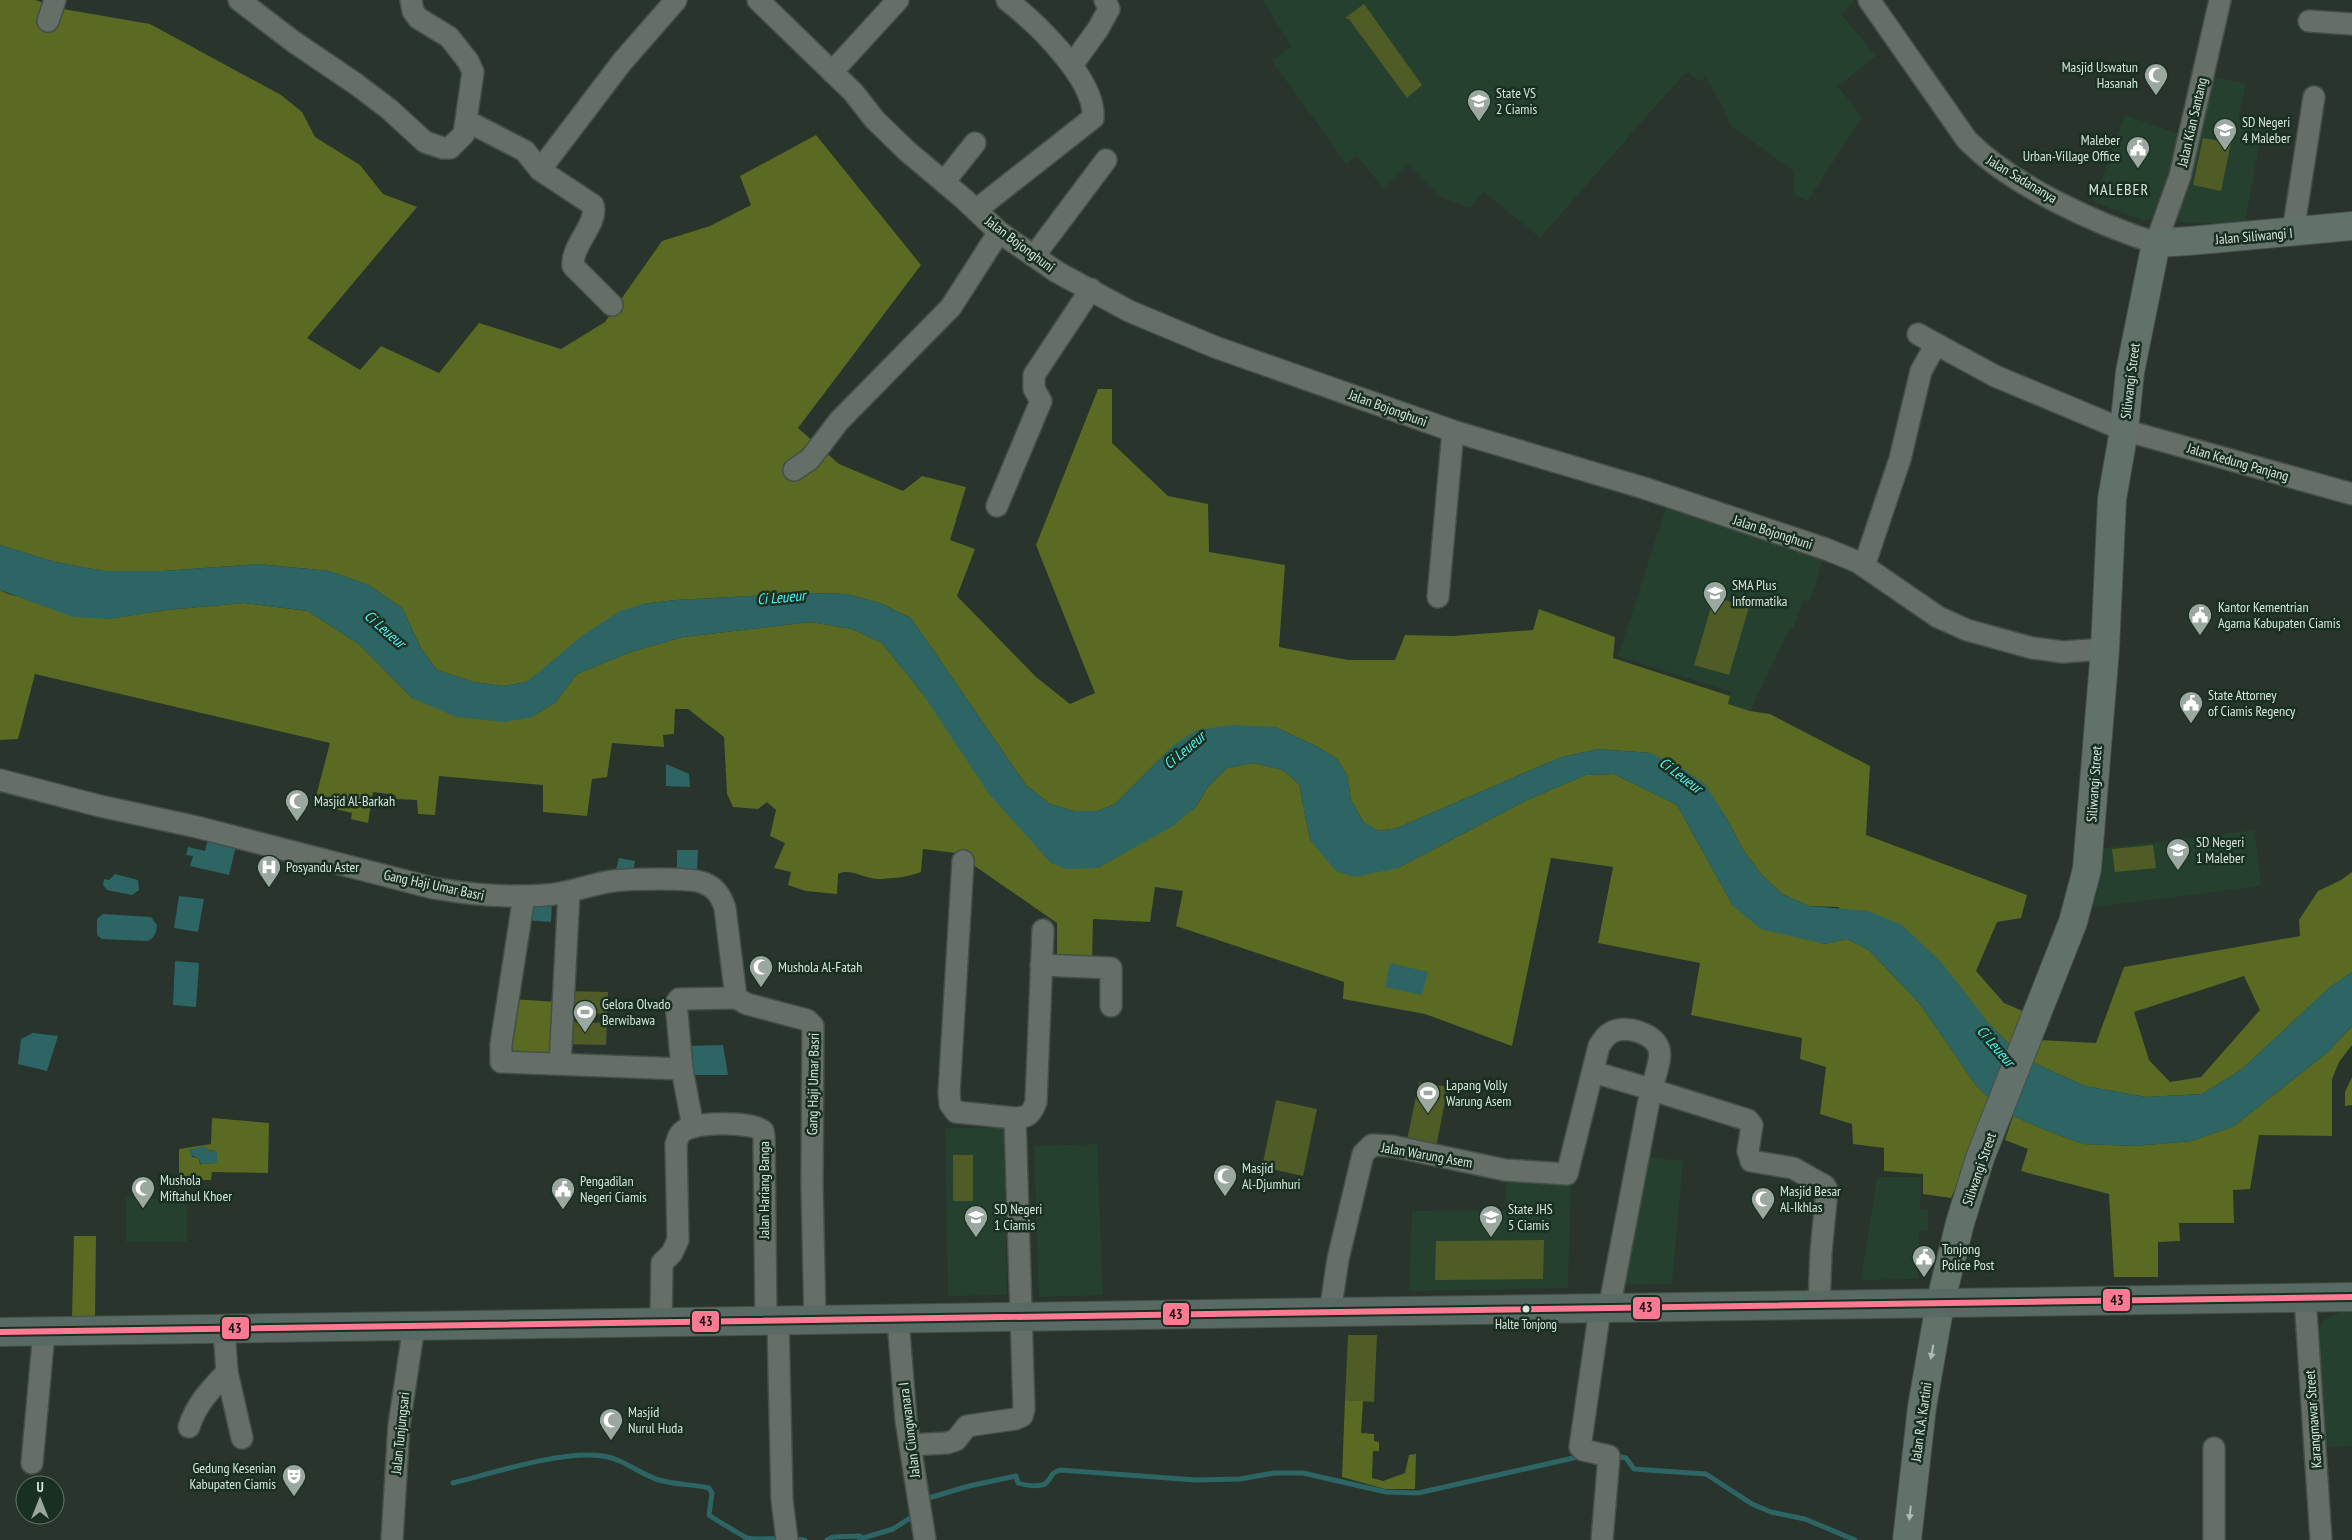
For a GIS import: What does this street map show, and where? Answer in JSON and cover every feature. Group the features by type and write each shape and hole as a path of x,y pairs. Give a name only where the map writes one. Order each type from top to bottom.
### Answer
{"highway":[{"path":"0,1332 2352,1297"}],"main road":[{"name":"Jalan Siliwangi I","path":"2156,243 2352,226"},
{"name":"Siliwangi Street","path":"1940,1304 1960,1223 1980,1158 2073,922 2087,869 2105,649 2112,499 2124,430 2137,328 2156,243"},
{"name":"Jalan R.A. Kartini","path":"1907,1540 1922,1407 1940,1304"}],"street":[{"path":"48,21 55,0"},
{"path":"239,0 294,42 389,109 425,142 443,148 450,148 464,134 473,72 468,61 449,37 418,18 413,11 412,0"},
{"path":"540,170 622,62 676,0"},
{"name":"Jalan Bojonghuni","path":"758,0 853,92 882,126 999,232 1057,272 1129,311 1215,347 1453,431 1644,488 1826,549 1864,566 1938,617 1967,630 2032,648 2063,652 2105,649"},
{"path":"832,72 898,0"},
{"path":"976,210 1093,118 1090,100 1072,65 1041,30 1006,0"},
{"path":"1072,65 1098,29 1109,9 1104,0"},
{"name":"Jalan Sadananya","path":"1869,0 1967,140 1983,156 2016,178 2109,227 2156,243"},
{"name":"Jalan Kian Santang","path":"2156,243 2180,176 2220,0"},
{"path":"2309,21 2352,24"},
{"path":"2292,232 2314,97"},
{"path":"467,120 525,151 540,170 593,205 594,214 574,254 573,266 612,304"},
{"path":"944,182 975,143"},
{"path":"1034,256 1106,160"},
{"path":"794,470 810,459 840,421 951,307 999,232"},
{"path":"997,506 1041,401 1034,388 1034,375 1090,289"},
{"name":"Jalan Kedung Panjang","path":"1918,334 1995,376 2124,430 2352,494"},
{"path":"1864,566 1900,459 1921,371 1936,344"},
{"path":"1438,596 1453,431"},
{"name":"Gang Haji Umar Basri","path":"0,780 433,888 471,895 524,896 569,892 613,881 702,882 713,888 721,896 725,908 736,998 747,1004 807,1020 813,1026 812,1184 815,1321"},
{"path":"963,861 949,1093 950,1104 956,1112 1015,1118 1027,1117 1036,1102 1043,930"},
{"path":"560,1064 569,892"},
{"path":"524,896 501,1044 501,1062 682,1069"},
{"path":"1041,965 1111,968 1111,1006"},
{"path":"661,1323 662,1263 672,1253 678,1240 676,1144 681,1133 693,1127 682,1069 676,1003 679,1000 736,998"},
{"path":"1602,1540 1610,1458 1607,1454 1583,1450 1580,1447 1605,1309 1648,1103 1650,1095 1654,1090 1659,1060 1658,1047 1650,1037 1629,1029 1612,1032 1605,1037 1599,1046 1593,1072 1654,1090 1748,1120 1752,1125 1748,1151 1751,1161 1798,1169 1825,1186 1827,1190 1821,1252 1819,1306"},
{"name":"Jalan Warung Asem","path":"1330,1313 1338,1260 1362,1154 1372,1146 1392,1146 1505,1170 1566,1174 1593,1072"},
{"path":"910,1445 947,1443 956,1440 966,1426 1015,1419 1022,1416 1024,1409 1015,1118"},
{"name":"Jalan Hariang Banga","path":"693,1127 750,1125 763,1131 772,1321"},
{"name":"Karangmawar Street","path":"2306,1298 2321,1540"},
{"name":"Jalan Ciungwanara I","path":"898,1320 906,1420 925,1540"},
{"path":"772,1321 782,1500 786,1518 787,1540"},
{"name":"Jalan Tunjungsari","path":"392,1540 399,1425 414,1326"},
{"path":"224,1329 227,1372 242,1438"},
{"path":"32,1463 44,1332"},
{"path":"189,1427 194,1411 202,1398 227,1372"},
{"path":"2214,1448 2214,1540"}],"shaded area":[{"name":"State VS 2 Ciamis","path":"1262,0 1852,0 1854,2 1841,14 1876,56 1838,86 1862,117 1808,201 1793,194 1794,171 1731,126 1705,77 1699,82 1689,72 1683,75 1540,238 1484,192 1470,208 1440,197 1408,165 1384,189 1357,156 1346,164 1272,61 1291,46"},
{"name":"SD Negeri 4 Maleber","path":"2211,76 2246,84 2238,119 2263,123 2245,224 2181,222 2177,215"},
{"name":"Maleber Urban-Village Office","path":"2125,115 2182,135 2154,217 2149,220 2144,221 2093,202"},
{"name":"SMA Plus Informatika","path":"1667,504 1825,554 1810,601 1804,600 1794,627 1789,631 1750,711 1728,704 1731,692 1618,656"},
{"name":"SD Negeri 1 Maleber","path":"2255,830 2261,886 2088,908 2098,849"},
{"name":"SD Negeri 1 Ciamis","path":"945,1128 1004,1128 1007,1295 948,1296"},
{"path":"1097,1144 1103,1295 1039,1297 1034,1146"},
{"path":"1639,1156 1683,1161 1672,1284 1614,1285"},
{"name":"State JHS 5 Ciamis","path":"1506,1177 1571,1178 1568,1288 1409,1291 1412,1211 1505,1210"},
{"path":"1877,1177 1921,1177 1920,1210 1928,1210 1928,1230 1919,1230 1918,1279 1861,1280"},
{"path":"126,1197 187,1201 187,1242 126,1242"},
{"path":"2341,1312 2352,1312 2352,1446 2323,1447 2318,1331 2323,1321"}],"green space":[{"path":"0,0 35,0 63,9 150,24 281,95 302,112 315,137 360,165 383,194 417,207 307,338 360,370 381,346 439,373 479,323 561,349 605,322 662,241 710,226 751,205 740,176 816,135 921,265 798,428 839,464 903,491 922,476 966,487 950,540 975,549 957,596 1036,677 1070,704 1095,693 1036,545 1098,389 1112,389 1112,443 1168,496 1208,504 1209,552 1285,565 1279,647 1348,660 1395,660 1405,635 1452,636 1533,630 1539,609 1615,637 1613,658 1730,696 1728,704 1750,711 1770,714 1870,766 1866,835 2027,895 2021,918 1997,922 1976,971 2004,1003 2025,1012 2013,1048 1991,1026 1838,907 1809,906 1782,894 1762,875 1743,850 1726,817 1650,753 1598,749 1559,758 1397,828 1379,831 1364,823 1351,800 1347,775 1337,759 1318,747 1275,727 1174,745 1115,804 1098,811 1074,811 1050,804 1026,785 911,618 880,603 846,594 805,593 676,600 643,604 551,663 527,682 503,686 473,682 437,670 421,648 402,608 369,585 329,571 258,564 163,571 104,571 55,562 0,545"},
{"path":"1364,4 1422,85 1407,98 1349,19 1345,18"},
{"path":"2203,138 2231,143 2221,191 2193,185"},
{"path":"0,590 8,594 108,619 166,610 244,603 308,611 360,645 412,698 532,717 556,702 577,674 631,652 683,637 811,622 852,629 882,643 1051,863 1098,868 1196,807 1208,787 1227,768 1253,763 1283,770 1299,784 1310,840 1398,868 1527,800 1586,775 1614,774 1677,805 1733,906 1824,944 1847,939 1869,950 1920,1004 1975,1084 1993,1102 1951,1198 1923,1194 1923,1174 1884,1171 1884,1148 1853,1144 1852,1124 1820,1114 1826,1067 1800,1059 1802,1038 1691,1015 1700,963 1598,943 1613,867 1551,858 1512,1046 1425,1014 1343,999 1344,982 1176,926 1183,891 1155,887 1150,922 1093,919 1092,960 1057,958 1057,923 956,853 923,849 921,872 894,878 877,879 843,872 838,874 837,894 806,891 788,885 791,872 774,868 785,843 770,836 776,810 767,802 758,809 733,807 727,794 724,737 688,709 675,709 674,734 663,735 664,747 612,743 607,777 592,779 587,816 543,812 543,785 439,776 435,815 418,814 417,800 396,799 395,795 373,792 368,823 351,819 352,813 314,804 330,743 35,674 18,739 0,740"},
{"path":"1714,597 1749,607 1729,675 1694,665"},
{"path":"2153,845 2156,868 2115,872 2112,849"},
{"path":"2352,872 2352,972 2329,988 2242,1069 2202,1094 2146,1097 2085,1086 2032,1062 2040,1040 2096,1043 2124,967 2300,936 2299,920 2318,891 2341,880","holes":["2244,976 2260,1010 2201,1077 2170,1082 2149,1060 2134,1012"]},
{"path":"566,991 608,992 607,1014 566,1013"},
{"path":"512,999 558,1002 555,1056 507,1055"},
{"name":"Gelora Olvado Berwibawa","path":"565,1022 607,1023 606,1045 564,1044"},
{"path":"2352,1026 2352,1045 2339,1062 2332,1079 2332,1136 2259,1135 2250,1189 2233,1190 2234,1223 2179,1223 2180,1241 2158,1242 2158,1277 2114,1277 2109,1194 2021,1171 2028,1149 2005,1140 2013,1116 2083,1144 2135,1146 2192,1141 2234,1126 2328,1052"},
{"path":"2352,1077 2352,1105 2345,1106 2345,1092"},
{"name":"Lapang Volly Warung Asem","path":"1419,1082 1448,1087 1436,1147 1407,1140"},
{"path":"1276,1100 1317,1109 1303,1176 1262,1167"},
{"path":"212,1118 269,1123 268,1173 212,1172 211,1180 179,1180 179,1149 211,1144","holes":["189,1150 217,1151 217,1163 200,1164 198,1158 192,1157"]},
{"path":"953,1155 973,1155 973,1201 953,1201"},
{"path":"74,1236 96,1236 95,1318 72,1318"},
{"path":"1544,1240 1543,1279 1435,1280 1436,1241"},
{"path":"1348,1335 1377,1335 1374,1402 1345,1400"},
{"path":"1345,1400 1363,1401 1361,1433 1374,1434 1374,1441 1379,1442 1379,1451 1373,1451 1372,1478 1383,1481 1405,1473 1409,1455 1416,1454 1415,1489 1385,1489 1342,1477"}],"water":[{"name":"Ci Leueur","path":"0,545 55,562 104,571 163,571 258,564 329,571 369,585 402,608 421,648 437,670 473,682 503,686 527,682 583,635 620,611 643,604 676,600 805,593 846,594 880,603 911,618 1026,785 1050,804 1074,811 1098,811 1115,804 1174,745 1197,730 1231,725 1275,727 1318,747 1337,759 1347,775 1351,800 1364,823 1379,831 1397,828 1559,758 1598,749 1650,753 1680,767 1705,784 1726,817 1743,850 1762,875 1782,894 1809,906 1868,911 1902,925 1941,962 1991,1026 2013,1048 2032,1062 2085,1086 2146,1097 2202,1094 2242,1069 2329,988 2352,972 2352,1026 2328,1052 2234,1126 2192,1141 2135,1146 2083,1144 2013,1116 1993,1102 1975,1084 1920,1004 1869,950 1847,939 1825,944 1761,929 1733,906 1677,805 1614,774 1586,775 1527,800 1398,868 1354,877 1336,871 1310,840 1299,784 1283,770 1253,763 1227,768 1208,787 1196,807 1173,826 1098,868 1066,869 1051,863 989,794 923,694 882,643 852,629 811,622 683,637 631,652 577,674 556,702 532,717 505,722 456,717 412,698 360,645 308,611 244,603 166,610 109,619 73,617 0,590"},
{"path":"666,764 689,774 690,787 666,786"},
{"path":"208,839 236,846 229,875 190,866 193,856 186,855 188,847 205,851"},
{"path":"677,850 698,850 697,873 677,872"},
{"path":"619,858 635,861 632,878 614,877"},
{"path":"115,874 138,880 139,890 132,895 107,890 103,885 104,879 109,880"},
{"path":"179,896 204,899 198,932 174,928"},
{"path":"525,899 552,901 551,922 524,920"},
{"path":"103,914 151,917 157,925 156,933 148,941 102,939 97,935 97,919"},
{"path":"175,961 199,963 196,1007 173,1005"},
{"path":"1390,963 1428,972 1422,995 1385,987"},
{"path":"33,1033 58,1036 47,1071 18,1064 21,1039"},
{"path":"723,1045 728,1075 692,1075 686,1046"},
{"path":"204,1146 210,1151 217,1151 217,1163 201,1164 198,1158 190,1155 189,1150"}],"waterway":[{"path":"453,1483 548,1459 586,1455 603,1456 618,1460 659,1480 709,1488 712,1493 709,1515 711,1517 747,1538 783,1539"},
{"path":"1613,1455 1626,1458 1634,1469 1706,1474 1752,1504 1771,1512 1805,1519 1855,1540"},
{"path":"922,1500 969,1486 1016,1476 1018,1483 1036,1486 1043,1485 1053,1474 1060,1470 1196,1480 1240,1479 1274,1473 1303,1473 1386,1492 1418,1493 1582,1456"},
{"path":"827,1540 833,1537 860,1536 860,1539 893,1529 915,1515"},
{"path":"793,1539 805,1540"}],"transit line":[{"name":"43","path":"0,1332 2352,1297"}],"place":[{"name":"Masjid Uswatun Hasanah","path":"2156,96"},
{"name":"State VS 2 Ciamis","path":"1479,122"},
{"name":"SD Negeri 4 Maleber","path":"2225,151"},
{"name":"Maleber Urban-Village Office","path":"2138,169"},
{"name":"SMA Plus Informatika","path":"1715,614"},
{"name":"Kantor Kementrian Agama Kabupaten Ciamis","path":"2200,636"},
{"name":"State Attorney of Ciamis Regency","path":"2191,724"},
{"name":"Masjid Al-Barkah","path":"297,822"},
{"name":"SD Negeri 1 Maleber","path":"2178,871"},
{"name":"Posyandu Aster","path":"269,888"},
{"name":"Mushola Al-Fatah","path":"761,988"},
{"name":"Gelora Olvado Berwibawa","path":"585,1033"},
{"name":"Lapang Volly Warung Asem","path":"1428,1114"},
{"name":"Masjid Al-Djumhuri","path":"1225,1197"},
{"name":"Mushola Miftahul Khoer","path":"143,1209"},
{"name":"Pengadilan Negeri Ciamis","path":"563,1210"},
{"name":"Masjid Besar Al-Ikhlas","path":"1763,1220"},
{"name":"SD Negeri 1 Ciamis","path":"976,1238"},
{"name":"State JHS 5 Ciamis","path":"1491,1238"},
{"name":"Tonjong Police Post","path":"1924,1278"},
{"name":"Halte Tonjong","path":"1526,1309"},
{"name":"Masjid Nurul Huda","path":"611,1441"},
{"name":"Gedung Kesenian Kabupaten Ciamis","path":"294,1497"}],"district":[{"name":"MALEBER","path":"2119,189"}]}
